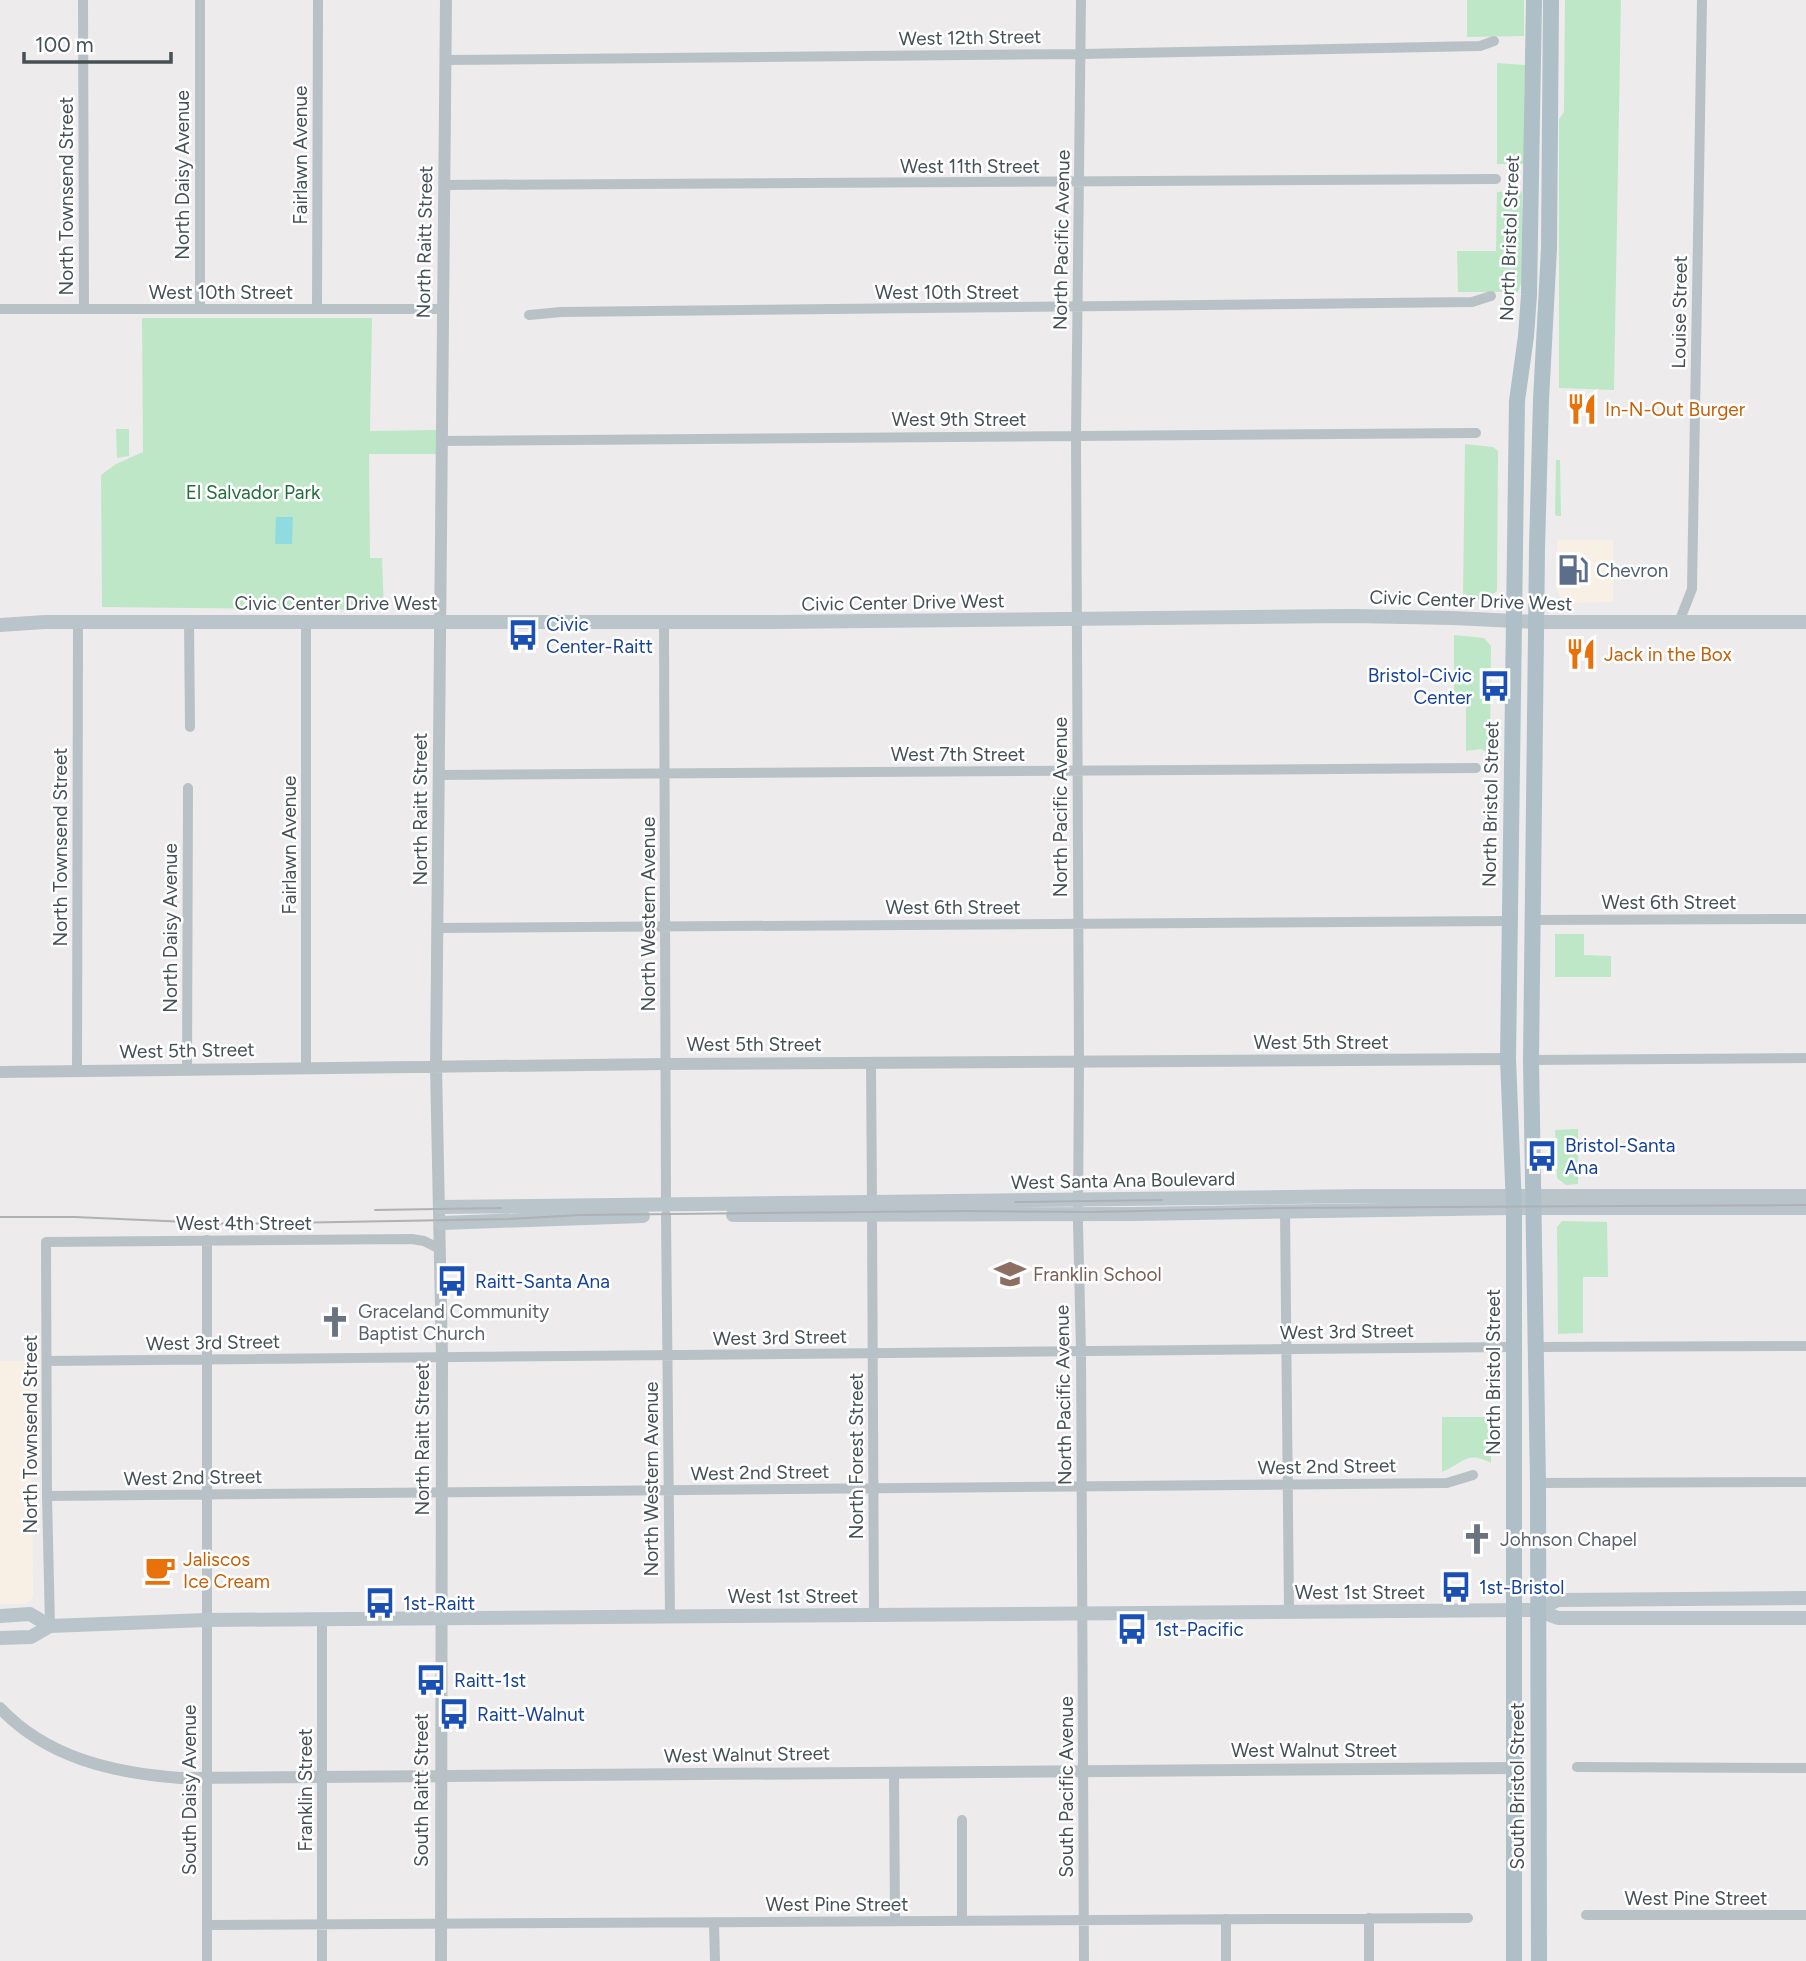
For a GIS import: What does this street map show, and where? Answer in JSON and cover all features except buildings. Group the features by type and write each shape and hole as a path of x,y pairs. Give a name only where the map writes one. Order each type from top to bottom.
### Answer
{"main road":[{"name":"North Bristol Street","path":"1515,1610 1513,1202 1508,1059 1517,401 1529,295 1534,0"},
{"name":"North Bristol Street","path":"1537,1610 1537,1347 1531,1060 1541,400 1549,248 1551,0"},
{"name":"Civic Center Drive West","path":"0,625 78,622 440,623 1416,616 1537,622 1806,622"},
{"name":"West Santa Ana Boulevard","path":"1535,1203 1806,1196"},
{"name":"West Santa Ana Boulevard","path":"1078,1206 1286,1211 1513,1202"},
{"name":"West Santa Ana Boulevard","path":"440,1207 666,1211 1513,1202 1806,1208"},
{"name":"West Santa Ana Boulevard","path":"441,1223 666,1211"},
{"name":"West 1st Street","path":"1537,1610 1558,1600 1806,1598"},
{"name":"West 1st Street","path":"0,1638 31,1637 50,1626 206,1620 1515,1610 1537,1610 1558,1618 1806,1618"},
{"name":"South Bristol Street","path":"1514,1961 1515,1610"},
{"name":"South Bristol Street","path":"1537,1610 1539,1961"},
{"name":"West 1st Street","path":"0,1616 30,1614 50,1626"}],"street":[{"name":"North Townsend Street","path":"83,0 84,309"},
{"name":"North Daisy Avenue","path":"200,0 200,309"},
{"name":"Fairlawn Avenue","path":"317,309 318,0"},
{"name":"North Raitt Street","path":"441,1618 441,1223 436,1068 446,0"},
{"name":"North Pacific Avenue","path":"1081,0 1076,436 1078,1206 1082,1351 1083,1614"},
{"name":"Louise Street","path":"1679,622 1692,589 1702,0"},
{"name":"West 12th Street","path":"445,60 1081,54 1480,46 1494,40"},
{"name":"West 11th Street","path":"444,185 1496,179"},
{"name":"West 10th Street","path":"529,315 561,312 1472,302 1491,296"},
{"name":"West 10th Street","path":"0,309 443,309"},
{"name":"West 9th Street","path":"442,441 1476,433"},
{"name":"North Western Avenue","path":"664,621 670,1617"},
{"name":"North Townsend Street","path":"77,1071 78,622"},
{"path":"188,622 190,727"},
{"name":"Fairlawn Avenue","path":"306,622 306,1068"},
{"name":"West 7th Street","path":"440,775 1476,768"},
{"name":"North Daisy Avenue","path":"187,1069 188,788"},
{"name":"West 6th Street","path":"1533,920 1806,919"},
{"name":"West 6th Street","path":"438,928 1510,921"},
{"path":"1531,1060 1806,1058"},
{"name":"West 5th Street","path":"0,1072 666,1064 1508,1059"},
{"name":"North Forest Street","path":"871,1063 874,1615"},
{"path":"1286,1211 1289,1612"},
{"name":"West 4th Street","path":"46,1242 412,1239 440,1249"},
{"path":"206,1620 207,1240"},
{"name":"North Townsend Street","path":"46,1242 50,1626"},
{"path":"1537,1347 1806,1346"},
{"name":"West 3rd Street","path":"47,1361 1513,1347"},
{"name":"West 2nd Street","path":"47,1496 1447,1483 1473,1475"},
{"path":"1538,1483 1806,1482"},
{"name":"South Pacific Avenue","path":"1083,1614 1084,1961"},
{"name":"South Raitt Street","path":"440,1961 441,1618"},
{"name":"Franklin Street","path":"322,1619 323,1961"},
{"name":"South Daisy Avenue","path":"206,1620 207,1961"},
{"name":"West Walnut Street","path":"0,1708 41,1741 87,1762 111,1770 143,1775 207,1778 1513,1768"},
{"path":"1577,1767 1806,1768"},
{"path":"894,1772 895,1921"},
{"path":"962,1820 962,1921"},
{"name":"West Pine Street","path":"1586,1916 1806,1915"},
{"path":"1369,1918 1369,1961"},
{"name":"West Pine Street","path":"207,1925 1468,1918"},
{"path":"1226,1919 1226,1961"},
{"path":"714,1922 715,1961"}],"shaded area":[{"path":"1557,540 1613,540 1613,602 1568,603 1561,598 1557,590"},
{"path":"0,1361 32,1361 33,1595 31,1600 24,1604 0,1604"}],"green space":[{"path":"1467,0 1524,0 1524,36 1467,37"},
{"path":"1565,0 1621,0 1614,390 1559,388 1559,119 1564,112"},
{"path":"1497,63 1525,65 1524,164 1497,164"},
{"path":"1522,191 1522,281 1518,292 1458,292 1457,251 1496,251 1497,192"},
{"name":"El Salvador Park","path":"142,318 372,318 370,431 436,430 436,454 369,454 370,558 382,558 384,610 102,607 101,475 116,464 143,452"},
{"path":"116,429 129,429 129,456 117,458"},
{"path":"1465,444 1493,447 1498,451 1497,591 1485,600 1463,599"},
{"path":"1556,460 1560,460 1561,516 1556,516 1555,513"},
{"path":"1454,635 1484,638 1491,646 1490,754 1481,749 1466,751 1466,699 1454,698"},
{"path":"1555,934 1584,934 1584,955 1611,956 1611,977 1555,977"},
{"path":"1578,1129 1578,1184 1566,1185 1557,1178 1555,1130"},
{"path":"1562,1221 1607,1222 1608,1277 1583,1277 1583,1333 1558,1334 1557,1227"},
{"path":"1442,1417 1491,1417 1491,1463 1470,1458 1442,1472"}],"water":[{"path":"276,517 293,517 292,544 275,544"}],"tram line":[{"path":"1015,1202 1162,1200"},
{"path":"0,1217 75,1217 233,1224 509,1219 581,1215 1806,1205"},
{"path":"375,1210 501,1208"}],"place":[{"name":"In-N-Out Burger","path":"1582,409"},
{"name":"Chevron","path":"1573,570"},
{"name":"Civic Center-Raitt","path":"523,635"},
{"name":"Jack in the Box","path":"1581,654"},
{"name":"Bristol-Civic Center","path":"1495,686"},
{"name":"Bristol-Santa Ana","path":"1542,1156"},
{"name":"Franklin School","path":"1010,1274"},
{"name":"Raitt-Santa Ana","path":"452,1281"},
{"name":"Graceland Community Baptist Church","path":"335,1322"},
{"name":"Johnson Chapel","path":"1477,1539"},
{"name":"Jaliscos Ice Cream","path":"160,1570"},
{"name":"1st-Bristol","path":"1456,1587"},
{"name":"1st-Raitt","path":"380,1603"},
{"name":"1st-Pacific","path":"1132,1629"},
{"name":"Raitt-1st","path":"431,1680"},
{"name":"Raitt-Walnut","path":"454,1714"}]}
